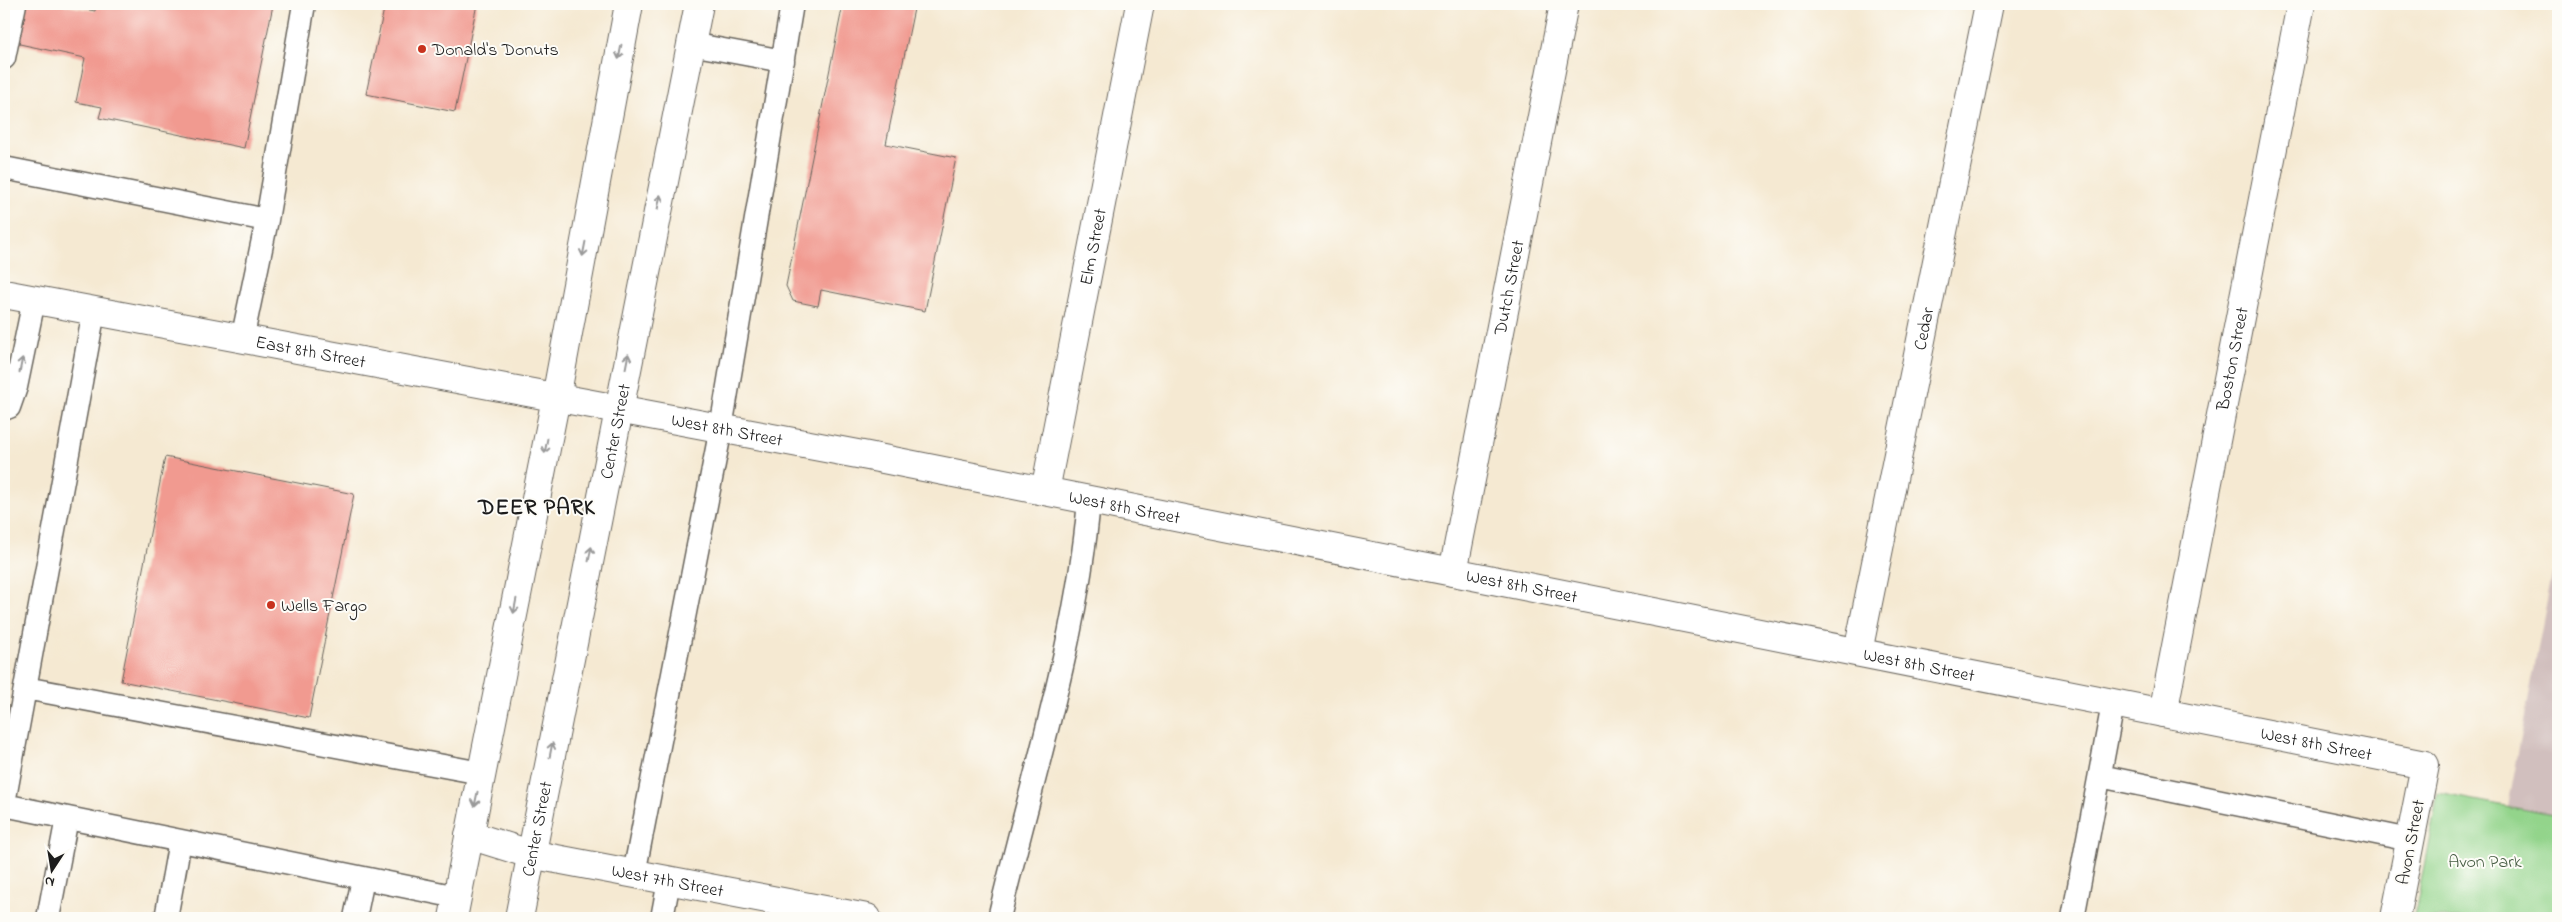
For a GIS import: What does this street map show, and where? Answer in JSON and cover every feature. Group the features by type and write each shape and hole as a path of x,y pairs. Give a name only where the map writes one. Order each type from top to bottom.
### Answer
{"street":[{"path":"455,908 556,398 629,4"},
{"name":"Center Street","path":"519,918 530,854 699,4"},
{"name":"Elm Street","path":"1045,491 1140,4"},
{"name":"Dutch Street","path":"1453,572 1564,4"},
{"name":"Cedar","path":"1858,652 1989,4"},
{"name":"Boston Street","path":"2163,714 2301,4"},
{"name":"East 8th Street","path":"4,294 618,409"},
{"name":"West 8th Street","path":"618,409 1045,491 2425,765"},
{"name":"Avon Street","path":"2395,918 2425,765"},
{"name":"West 7th Street","path":"469,835 530,854 867,918"}],"lane":[{"path":"4,58 15,4"},
{"path":"242,340 267,220 304,4"},
{"path":"634,874 720,428 792,4"},
{"path":"691,44 783,61"},
{"path":"4,168 267,220"},
{"path":"4,409 9,407 16,387 34,300"},
{"path":"94,312 4,804 363,879 455,908"},
{"path":"1000,918 1049,720 1086,540 1089,500"},
{"path":"25,688 481,773"},
{"path":"2073,918 2113,704"},
{"path":"2100,776 2410,840"},
{"path":"48,918 67,818"},
{"path":"166,918 180,841"},
{"path":"355,918 363,879"},
{"path":"662,918 669,881"}],"shaded area":[{"path":"2558,543 2558,816 2508,806"}],"green space":[{"name":"Avon Park","path":"2438,793 2558,816 2558,918 2414,918"}],"building":[{"path":"24,4 58,4 95,11 96,4 273,5 244,148 99,118 102,107 76,102 85,58 15,43"},
{"name":"Donald's Donuts","path":"385,4 477,4 455,112 366,94"},
{"path":"843,4 915,4 886,144 956,158 925,311 821,290 818,306 793,301 786,286"},
{"path":"165,457 354,494 309,718 121,681"}],"place":[{"name":"Donald's Donuts","path":"422,49"},
{"name":"Wells Fargo","path":"271,605"}],"district":[{"name":"DEER PARK","path":"537,506"}]}
